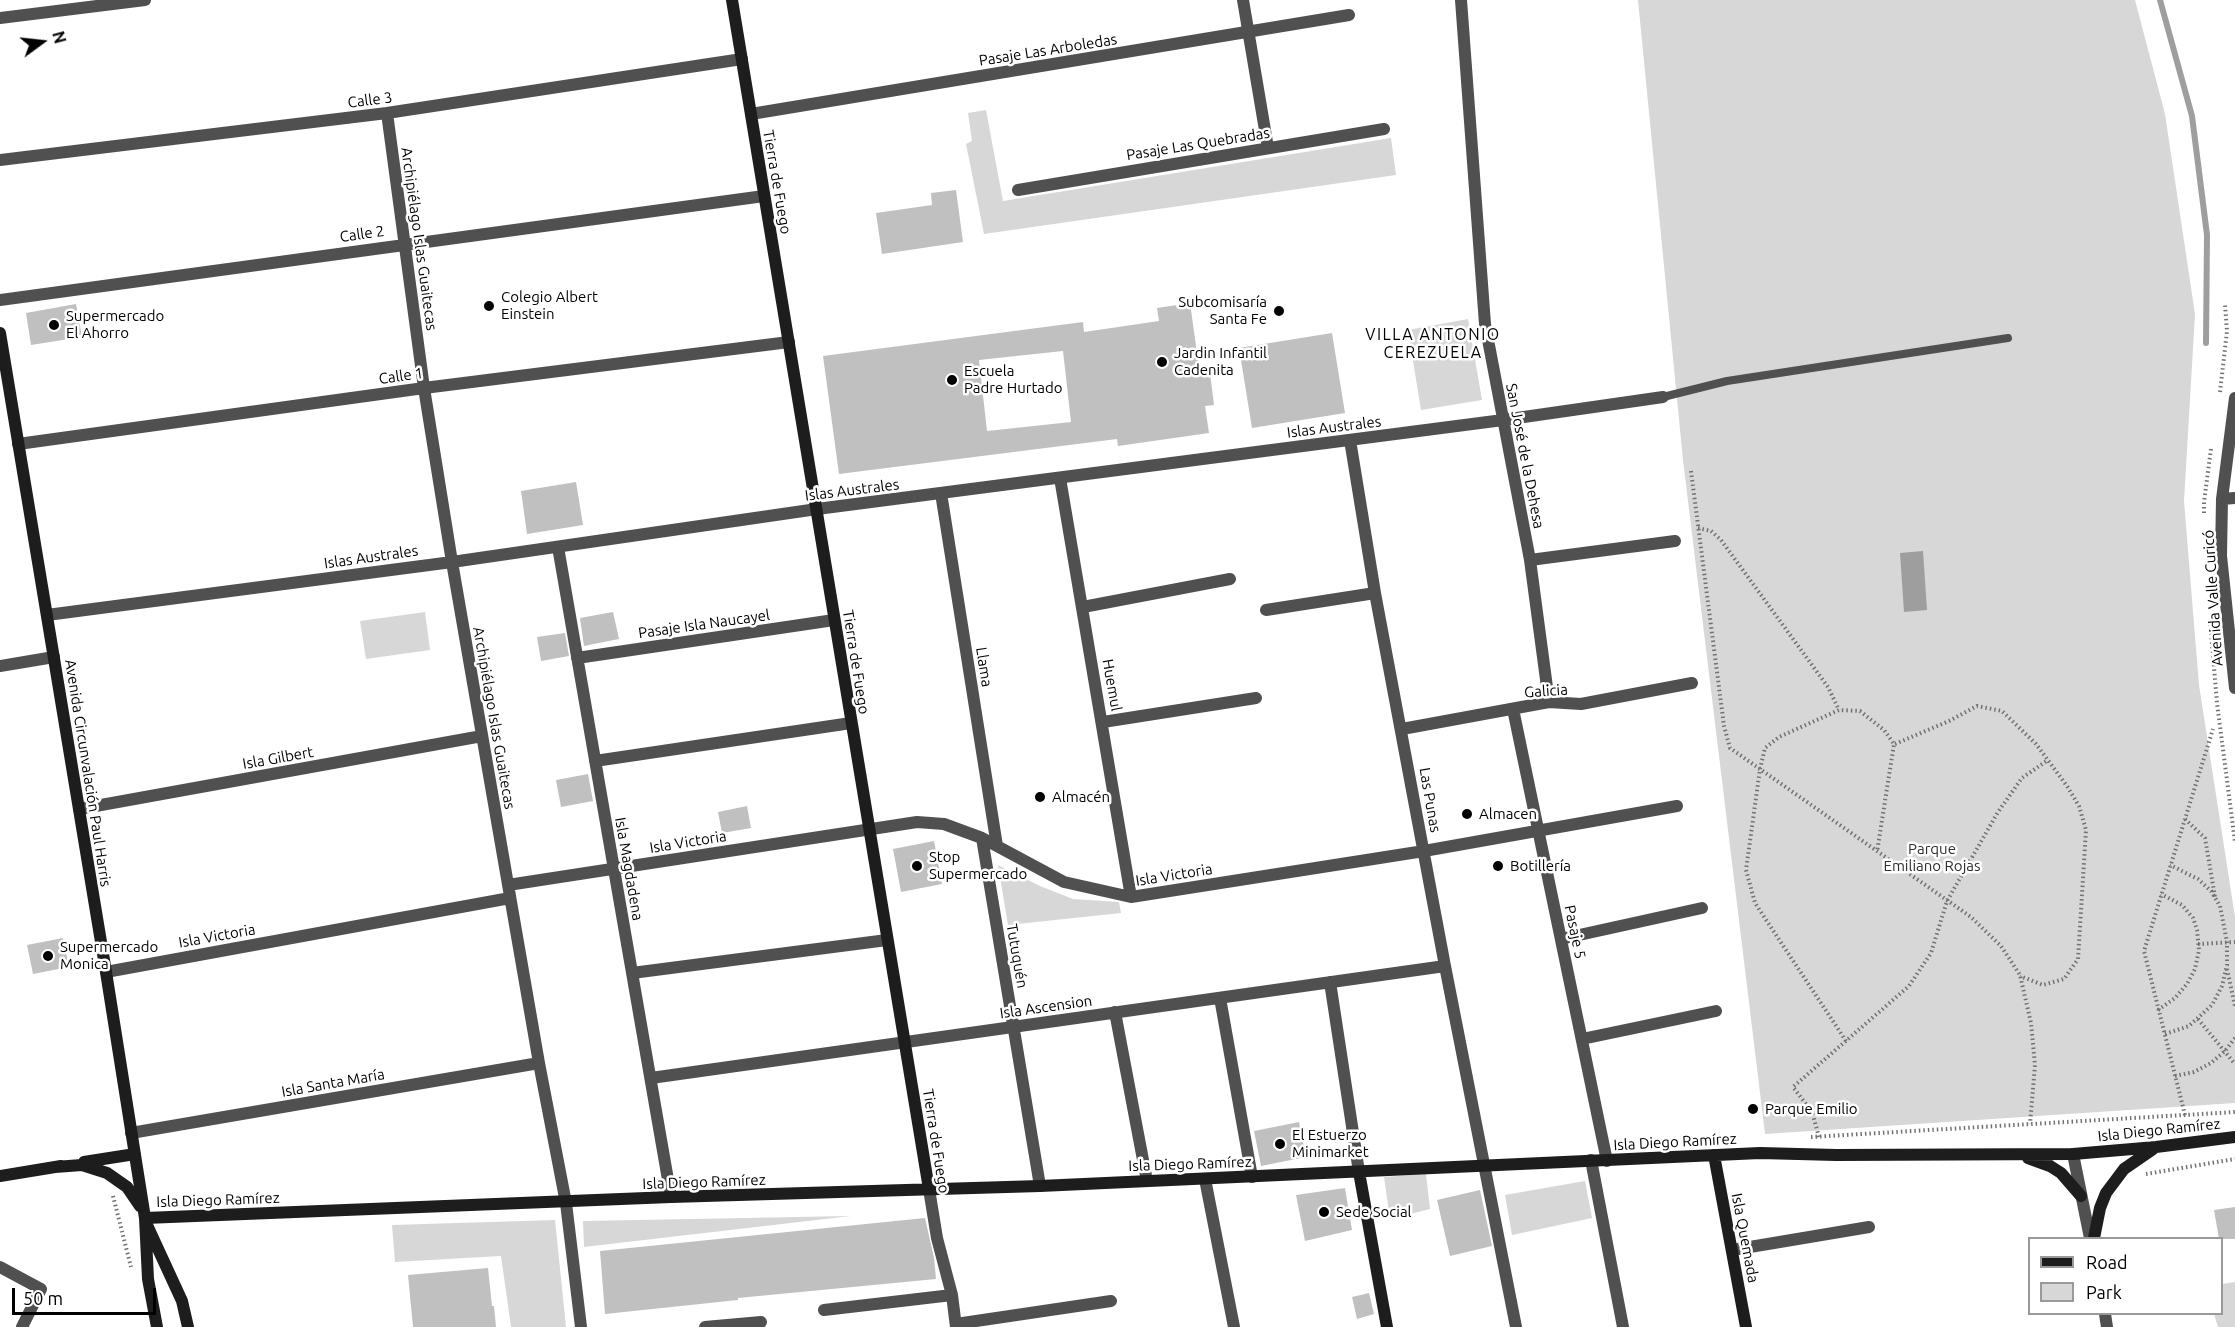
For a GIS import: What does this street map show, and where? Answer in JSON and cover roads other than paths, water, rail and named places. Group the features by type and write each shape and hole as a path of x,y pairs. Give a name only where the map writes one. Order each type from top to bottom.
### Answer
{"street":[{"path":"0,18 145,0"},
{"name":"Tierra de Fuego","path":"732,0 868,830 937,1238 952,1295 956,1325"},
{"path":"1243,0 1268,148"},
{"name":"San José de la Dehesa","path":"1461,0 1485,324 1530,560 1549,702"},
{"name":"Pasaje Las Arboledas","path":"751,114 1349,15"},
{"name":"Calle 3","path":"0,160 387,113 742,59"},
{"name":"Archipiélago Islas Guaitecas","path":"387,113 424,388 510,898 566,1203 581,1327"},
{"name":"Pasaje Las Quebradas","path":"1018,190 1384,129"},
{"name":"Calle 2","path":"0,300 765,196"},
{"name":"Avenida Circunvalación Paul Harris","path":"0,333 135,1154 145,1218 148,1279 157,1327"},
{"name":"Calle 1","path":"18,444 424,388 789,342"},
{"name":"Islas Australes","path":"47,615 1663,397"},
{"name":"Avenida Valle Curicó","path":"2235,398 2229,499 2221,556 2235,688"},
{"name":"Las Punas","path":"1350,440 1375,593 1516,1327"},
{"name":"Huemul","path":"1060,478 1131,897"},
{"name":"Llama","path":"941,494 997,846"},
{"path":"1530,560 1675,541"},
{"name":"Isla Magdadena","path":"558,547 671,1197"},
{"path":"1083,607 1230,579"},
{"path":"1266,610 1375,593"},
{"name":"Pasaje Isla Naucayel","path":"577,658 834,620"},
{"path":"0,666 54,657"},
{"name":"Galicia","path":"1402,729 1549,702 1581,704 1692,683"},
{"path":"1103,722 1256,698"},
{"name":"Pasaje 5","path":"1513,709 1607,1161"},
{"path":"595,761 851,723"},
{"name":"Isla Gilbert","path":"79,809 482,736"},
{"name":"Isla Victoria","path":"508,885 917,822 944,824 982,838 1064,882 1131,897 1424,851 1677,806"},
{"name":"Tutuquén","path":"982,838 1040,1186"},
{"name":"Isla Victoria","path":"106,972 510,898"},
{"path":"1561,939 1702,908"},
{"path":"632,974 887,940"},
{"name":"Isla Ascension","path":"651,1078 1445,966"},
{"path":"1330,982 1359,1172 1387,1327"},
{"path":"1220,998 1252,1177"},
{"path":"1582,1039 1716,1011"},
{"path":"1115,1012 1147,1181"},
{"name":"Isla Santa María","path":"131,1133 539,1063"},
{"name":"Isla Diego Ramírez","path":"145,1218 566,1203 671,1197 1040,1186 1760,1153 2073,1154 2235,1137"},
{"path":"2093,1237 2100,1208 2116,1179 2134,1160 2156,1147"},
{"path":"0,1176 135,1154"},
{"path":"2012,1154 2050,1166 2072,1184 2081,1196"},
{"path":"2073,1154 2091,1237"},
{"name":"Isla Quemada","path":"1714,1155 1746,1327"},
{"path":"1591,1160 1623,1327"},
{"path":"55,1167 82,1165 107,1173 127,1187 135,1197 145,1218"},
{"path":"1205,1179 1234,1327"},
{"name":"Avenida Circunvalación Paul Harris","path":"145,1218 182,1301 188,1327"},
{"path":"1732,1250 1869,1227"},
{"path":"0,1267 41,1289 22,1327"},
{"path":"824,1310 952,1295"},
{"path":"956,1325 1111,1301"},
{"path":"705,1327 761,1322"}],"lane":[{"path":"1663,397 1727,381 2008,338"}],"waterway":[{"path":"2160,0 2192,116 2207,235 2206,343"}],"place":[{"name":"Colegio Albert Einstein","path":"489,306"},
{"name":"Subcomisaría Santa Fe","path":"1279,311"},
{"name":"Supermercado El Ahorro","path":"54,325"},
{"name":"Jardin Infantil Cadenita","path":"1162,362"},
{"name":"Escuela Padre Hurtado","path":"952,380"},
{"name":"Almacén","path":"1040,797"},
{"name":"Almacen","path":"1467,814"},
{"name":"Stop Supermercado","path":"917,866"},
{"name":"Botillería","path":"1498,866"},
{"name":"Supermercado Monica","path":"48,956"},
{"name":"Parque Emilio","path":"1753,1109"},
{"name":"El Estuerzo Minimarket","path":"1280,1144"},
{"name":"Sede Social","path":"1324,1212"}],"district":[{"name":"VILLA ANTONIO CEREZUELA","path":"1433,344"}],"park label":[{"name":"Parque Emiliano Rojas","path":"1932,858"}]}
